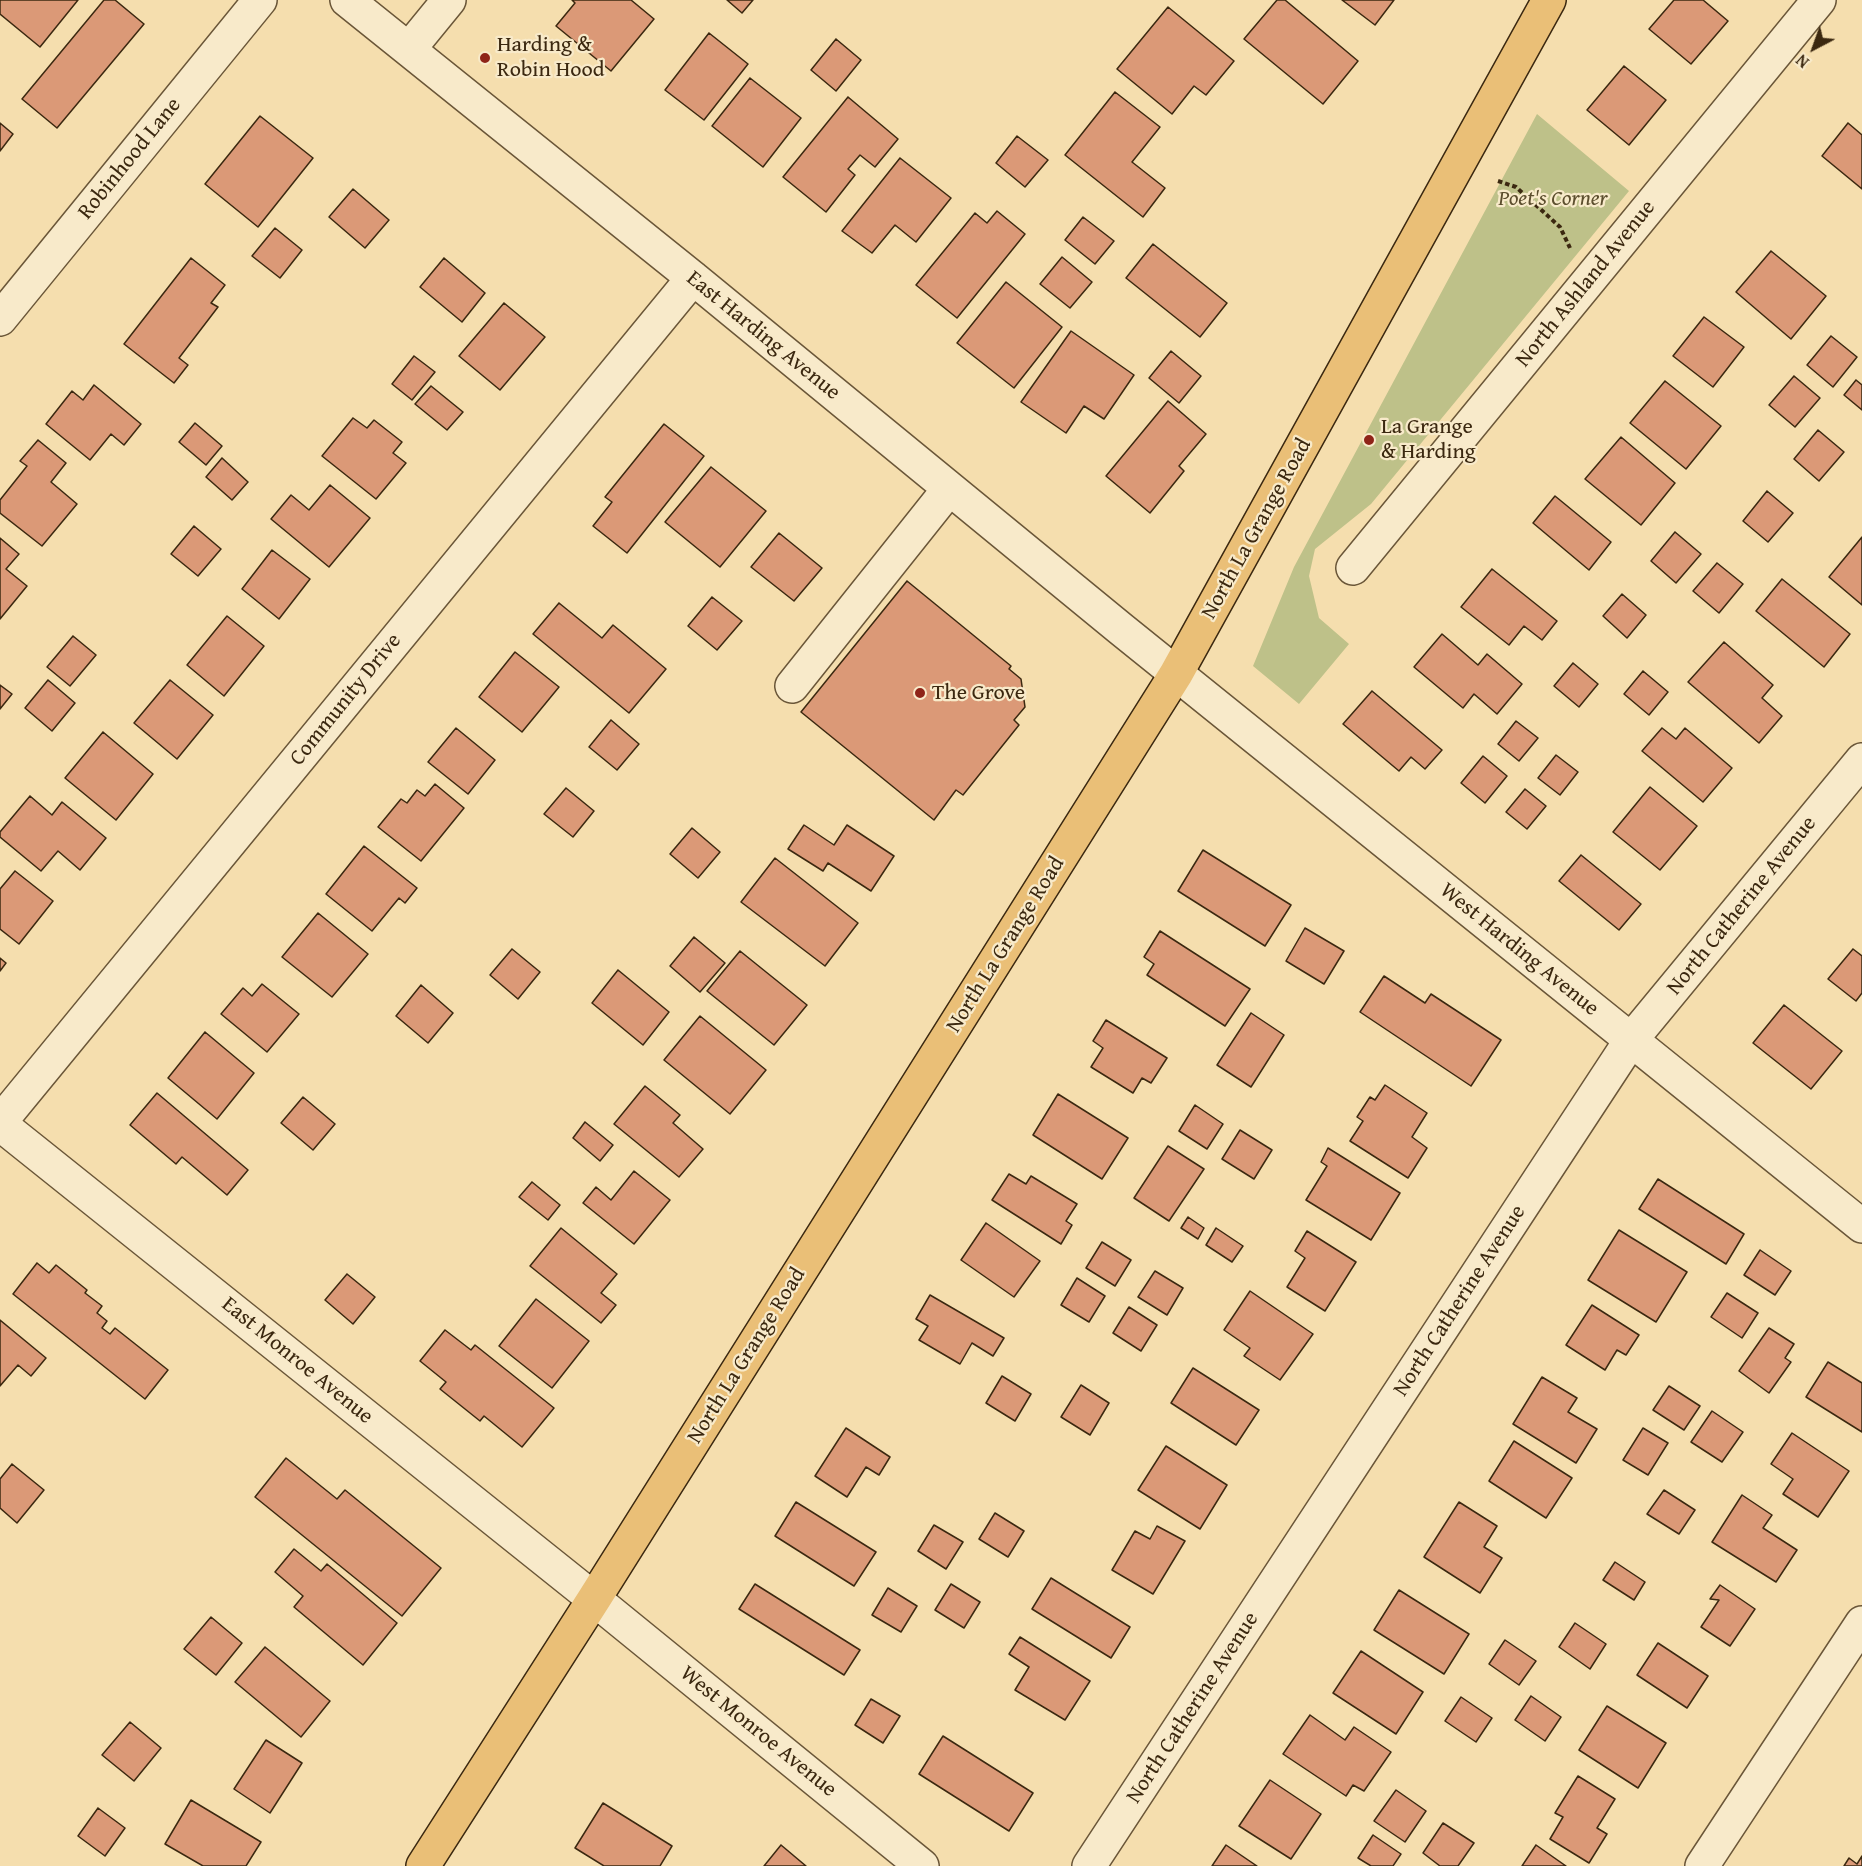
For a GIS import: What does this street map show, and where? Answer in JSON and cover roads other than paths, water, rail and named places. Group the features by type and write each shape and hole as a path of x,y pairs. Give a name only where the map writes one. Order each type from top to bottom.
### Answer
{"main road":[{"name":"North La Grange Road","path":"423,1866 594,1599 1176,674 1549,0"}],"street":[{"name":"Robinhood Lane","path":"0,319 260,0"},
{"name":"East Harding Avenue","path":"347,0 693,278 1176,674"},
{"path":"410,49 449,0"},
{"name":"North Ashland Avenue","path":"1353,568 1819,0"},
{"name":"Community Drive","path":"0,1123 693,278"},
{"path":"792,686 950,489"},
{"name":"West Harding Avenue","path":"1176,674 1862,1227"},
{"name":"North Catherine Avenue","path":"1089,1866 1631,1040 1862,760"},
{"name":"East Monroe Avenue","path":"0,1123 594,1599"},
{"name":"West Monroe Avenue","path":"594,1599 922,1866"},
{"path":"1702,1866 1862,1623"}],"place":[{"name":"Harding & Robin Hood","path":"485,58"},
{"name":"La Grange & Harding","path":"1369,440"},
{"name":"The Grove","path":"920,693"}],"park label":[{"name":"Poet's Corner","path":"1553,199"}]}
